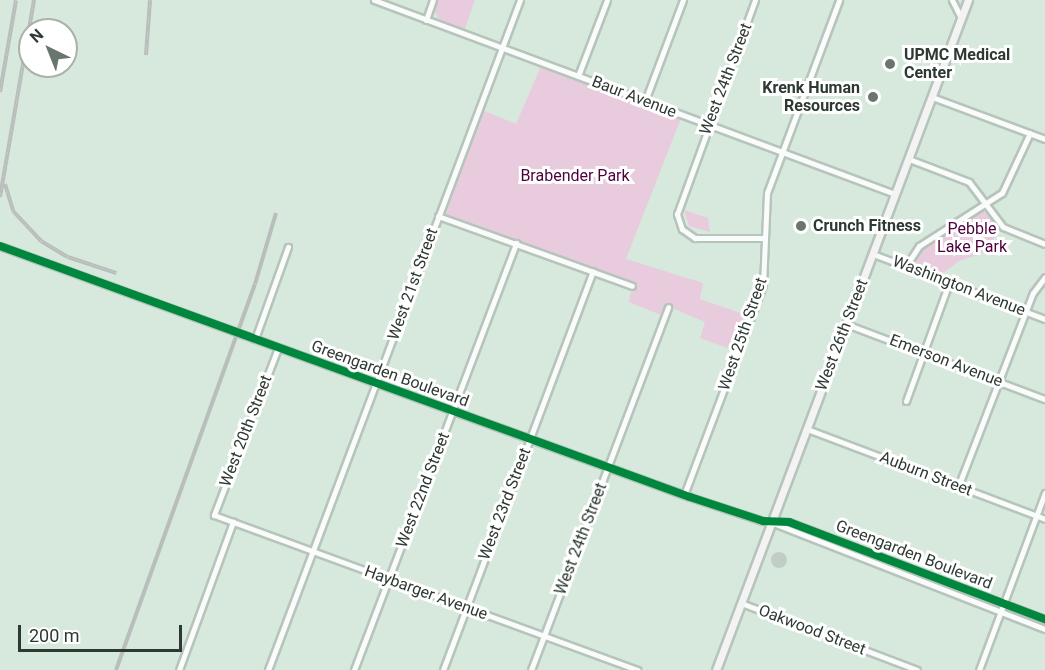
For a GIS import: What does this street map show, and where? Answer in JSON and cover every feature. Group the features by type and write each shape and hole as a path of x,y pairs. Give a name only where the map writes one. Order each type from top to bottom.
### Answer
{"main road":[{"name":"West 26th Street","path":"716,670 968,0"}],"street":[{"name":"Baur Avenue","path":"374,0 895,194"},
{"path":"426,20 433,0"},
{"name":"West 21st Street","path":"268,670 520,0"},
{"path":"578,76 607,0"},
{"path":"645,101 683,0"},
{"name":"West 24th Street","path":"755,0 678,209 680,226 697,239 765,238"},
{"name":"West 25th Street","path":"684,495 763,285 765,200 840,0"},
{"path":"952,0 961,18"},
{"path":"932,97 1045,139"},
{"path":"906,266 919,246 985,206 1009,184 1030,133"},
{"path":"909,159 969,182 1003,227 1045,244"},
{"path":"438,216 632,286"},
{"name":"West 22nd Street","path":"354,670 516,243"},
{"name":"Greengarden Boulevard","path":"0,246 684,495 772,522 1045,629"},
{"path":"255,339 288,247"},
{"name":"Washington Avenue","path":"873,254 1045,319"},
{"name":"West 23rd Street","path":"442,670 593,272"},
{"path":"958,487 1026,312 1045,277"},
{"path":"906,401 949,283"},
{"name":"West 24th Street","path":"531,670 668,307"},
{"name":"Emerson Avenue","path":"846,324 1045,399"},
{"name":"West 20th Street","path":"214,515 278,348"},
{"name":"Auburn Street","path":"807,429 1045,519"},
{"path":"979,670 1045,493"},
{"name":"Haybarger Avenue","path":"214,515 544,636 620,667 637,670"},
{"path":"179,670 233,522"},
{"name":"Greengarden Boulevard","path":"772,522 789,522 1045,619"},
{"name":"Oakwood Street","path":"741,603 917,670"}],"green space":[{"path":"435,0 475,0 464,31 439,19 433,9"},
{"name":"Brabender Park","path":"541,66 681,118 626,259 703,283 700,299 749,316 736,351 700,338 705,322 665,305 661,315 629,302 633,282 446,214 482,110 516,124"},
{"path":"684,210 708,218 710,232 689,226"},
{"name":"Pebble Lake Park","path":"983,211 1002,229 980,254 959,261 941,275 912,263 925,246"}],"building":[{"path":"779,552 785,554 787,560 785,566 779,568 773,566 771,560 773,554"}],"railway":[{"path":"0,92 16,0"},
{"path":"0,197 34,0"},
{"path":"146,55 150,0"},
{"path":"5,184 13,211 41,241 68,257 116,273"},
{"path":"116,670 255,284 276,213"}],"cycle path":[{"path":"0,246 690,497 763,521 789,522 1045,619"}],"place":[{"name":"UPMC Medical Center","path":"890,64"},
{"name":"Krenk Human Resources","path":"873,97"},
{"name":"Crunch Fitness","path":"801,226"}]}
